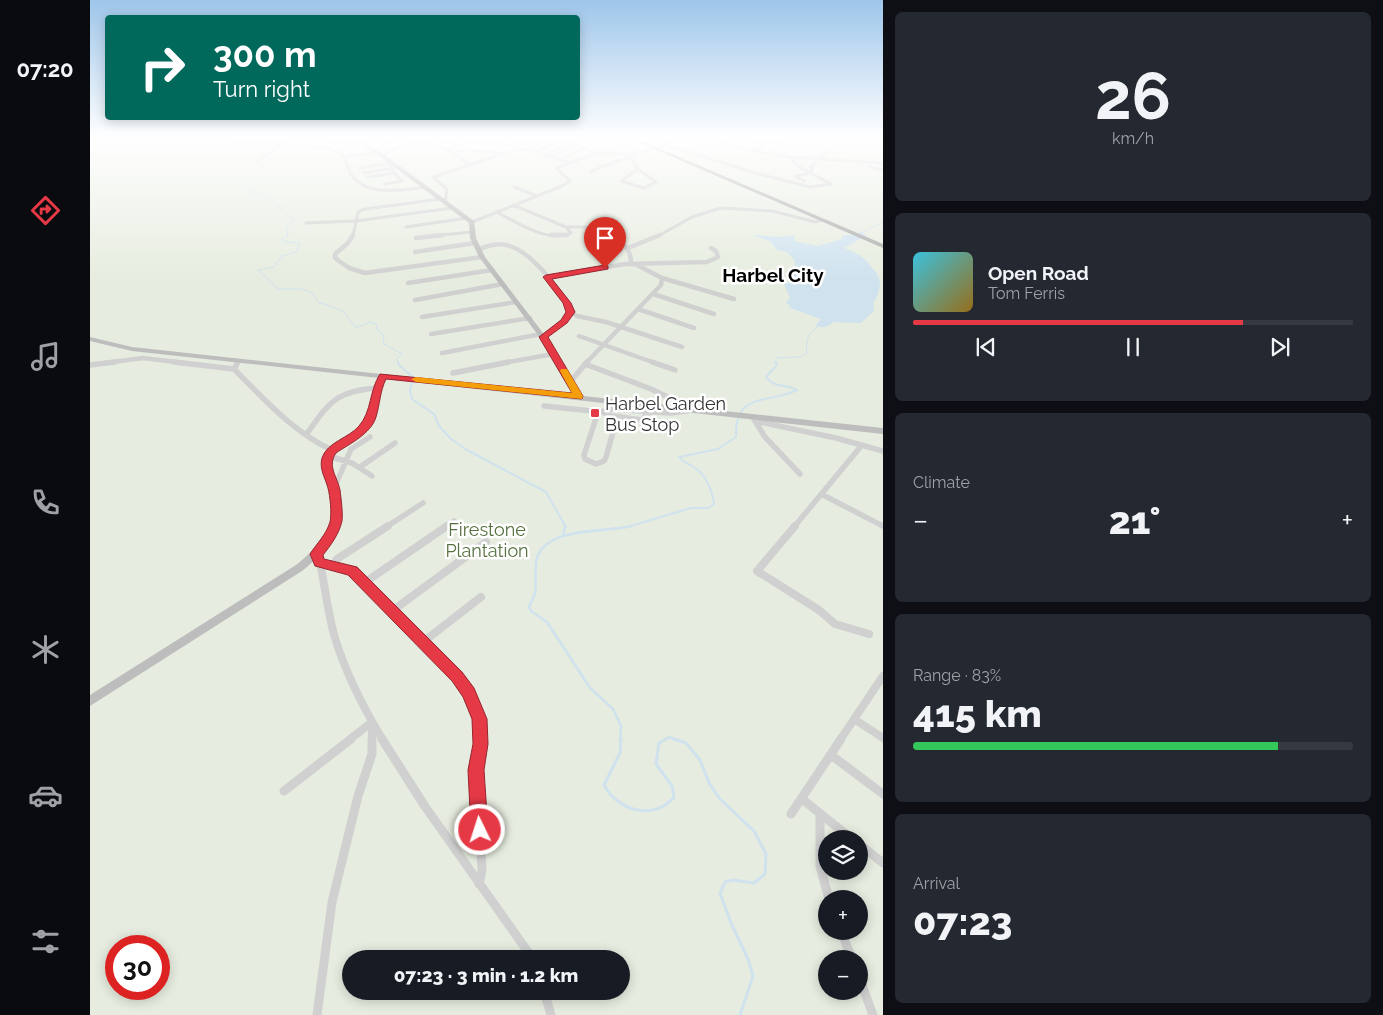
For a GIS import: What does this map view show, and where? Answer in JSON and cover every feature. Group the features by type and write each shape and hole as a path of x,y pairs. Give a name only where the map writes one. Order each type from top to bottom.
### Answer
{"main road":[{"path":"742,185 883,246"}],"street":[{"path":"364,185 385,191 426,187"},
{"path":"423,185 472,222"},
{"path":"443,185 447,189 443,201"},
{"path":"472,222 563,185"},
{"path":"635,185 644,188 649,185"},
{"path":"803,185 810,187 821,185"},
{"path":"514,187 537,196"},
{"path":"443,201 365,208 358,212 355,234 349,244 335,254 335,258 344,267 354,271 379,272 482,257"},
{"path":"513,205 566,227 585,227 628,248 633,264"},
{"path":"306,223 356,221 452,208"},
{"path":"628,248 657,237 692,216 721,208 762,210 816,222 822,220"},
{"path":"496,212 552,237 569,235 570,230 566,227"},
{"path":"406,227 467,218"},
{"path":"472,222 475,243 482,257 530,318 579,396"},
{"path":"416,238 472,232"},
{"path":"416,252 475,243"},
{"path":"478,249 494,245 515,247 526,254 546,277 567,303 570,312 577,316 621,326 682,347"},
{"path":"546,277 633,264 707,262 718,257 716,251 711,248"},
{"path":"633,264 662,278 734,299"},
{"path":"408,283 492,270"},
{"path":"570,382 621,326 661,286 662,278"},
{"path":"415,300 503,284"},
{"path":"653,294 714,314"},
{"path":"422,316 516,302"},
{"path":"638,309 694,328"},
{"path":"442,353 542,336 564,321 570,312"},
{"path":"431,334 530,318"},
{"path":"579,336 675,370"},
{"path":"90,339 132,349 579,396 740,415 883,451"},
{"path":"452,373 554,354"},
{"path":"90,365 143,358 234,369 269,404 320,446 330,453 360,467 372,476"},
{"path":"234,369 238,361"},
{"path":"585,364 651,388 694,410"},
{"path":"90,701 318,558 336,520 334,489 326,467 330,453 365,427 371,418 377,388 383,376"},
{"path":"306,434 325,407 352,392 377,388"},
{"path":"566,396 576,410"},
{"path":"544,406 599,412 641,420 650,412"},
{"path":"599,412 610,409 670,413 694,410"},
{"path":"599,412 584,455 585,459 590,463 596,464 604,461 617,418 614,416"},
{"path":"753,418 883,431"},
{"path":"753,418 765,437 800,474"},
{"path":"334,489 351,449 370,437"},
{"path":"360,467 395,443"},
{"path":"862,445 756,571 819,610 835,624 868,634"},
{"path":"821,494 883,526"},
{"path":"333,566 337,559 423,503"},
{"path":"364,582 454,521"},
{"path":"392,611 486,542"},
{"path":"318,558 333,566 352,571 457,677 469,693 480,719 480,744 476,770 482,870 479,884"},
{"path":"318,558 335,637 347,670 372,722 424,805 527,950"},
{"path":"423,642 481,597"},
{"path":"791,814 883,676"},
{"path":"854,719 883,738"},
{"path":"284,791 372,722"},
{"path":"317,1015 332,902 358,796 372,754 372,722"},
{"path":"830,755 883,794"},
{"path":"802,799 840,830"},
{"path":"820,814 820,866 827,890"},
{"path":"868,851 883,863"},
{"path":"547,1000 551,1015"},
{"path":"867,1000 873,1015"}],"green space":[{"name":"Firestone Plantation","path":"90,185 883,185 883,1015 90,1015"}],"water":[{"path":"861,232 867,235 844,248 863,258 878,275 880,284 873,304 874,311 861,323 833,322 823,327 816,325 821,319 790,308 791,306 786,303 790,298 784,284 793,281 795,261 787,252 777,250 771,242 753,235 780,237 795,235 794,241 818,246 842,239 843,235"}],"waterway":[{"path":"245,188 272,202 294,220 286,228 288,236 281,239 286,242 300,243 296,252 282,256 274,267 258,270 278,289 302,289 312,293 318,302 343,311 356,328 370,322 376,324 378,331 383,334 384,344 402,354 397,359 398,363"},
{"path":"861,233 883,222"},
{"path":"776,363 776,358 801,357 807,353 806,344 808,337 819,326"},
{"path":"398,362 413,377 410,391 412,399 434,414 439,426 451,439 467,450 546,492 566,527"},
{"path":"629,526 691,508 709,508 714,504 710,487 705,478 697,469 679,457 718,449 736,437 737,422 741,412 747,406 754,402 797,390 773,383 766,377 777,365 775,362"},
{"path":"563,536 565,526"},
{"path":"620,740 621,726 613,709 590,688 547,622 531,611 529,607 535,593 537,558 543,548 552,540 578,533 629,526"},
{"path":"664,740 669,737 677,740"},
{"path":"621,739 620,753 604,785 618,801 636,810 646,811 666,805 674,797 672,786 656,764 659,743 666,739"},
{"path":"677,740 686,743 700,760 709,783 720,799 754,831 766,854 765,874 754,883 733,880 725,882 720,893 731,923 748,959 753,976 740,1015"}],"slow traffic":[{"path":"416,379 579,396 564,371"}],"place":[{"name":"Harbel Garden Bus Stop","path":"595,413"}],"district":[{"name":"Harbel City","path":"773,275"}],"route":[{"path":"480,830 476,770 480,744 480,719 469,693 457,677 352,571 320,562 316,554 328,540 336,520 334,489 326,467 328,456 332,450 358,434 365,427 371,418 377,388 383,376 579,396 543,337 564,321 570,312 567,303 546,277 605,268"}]}
